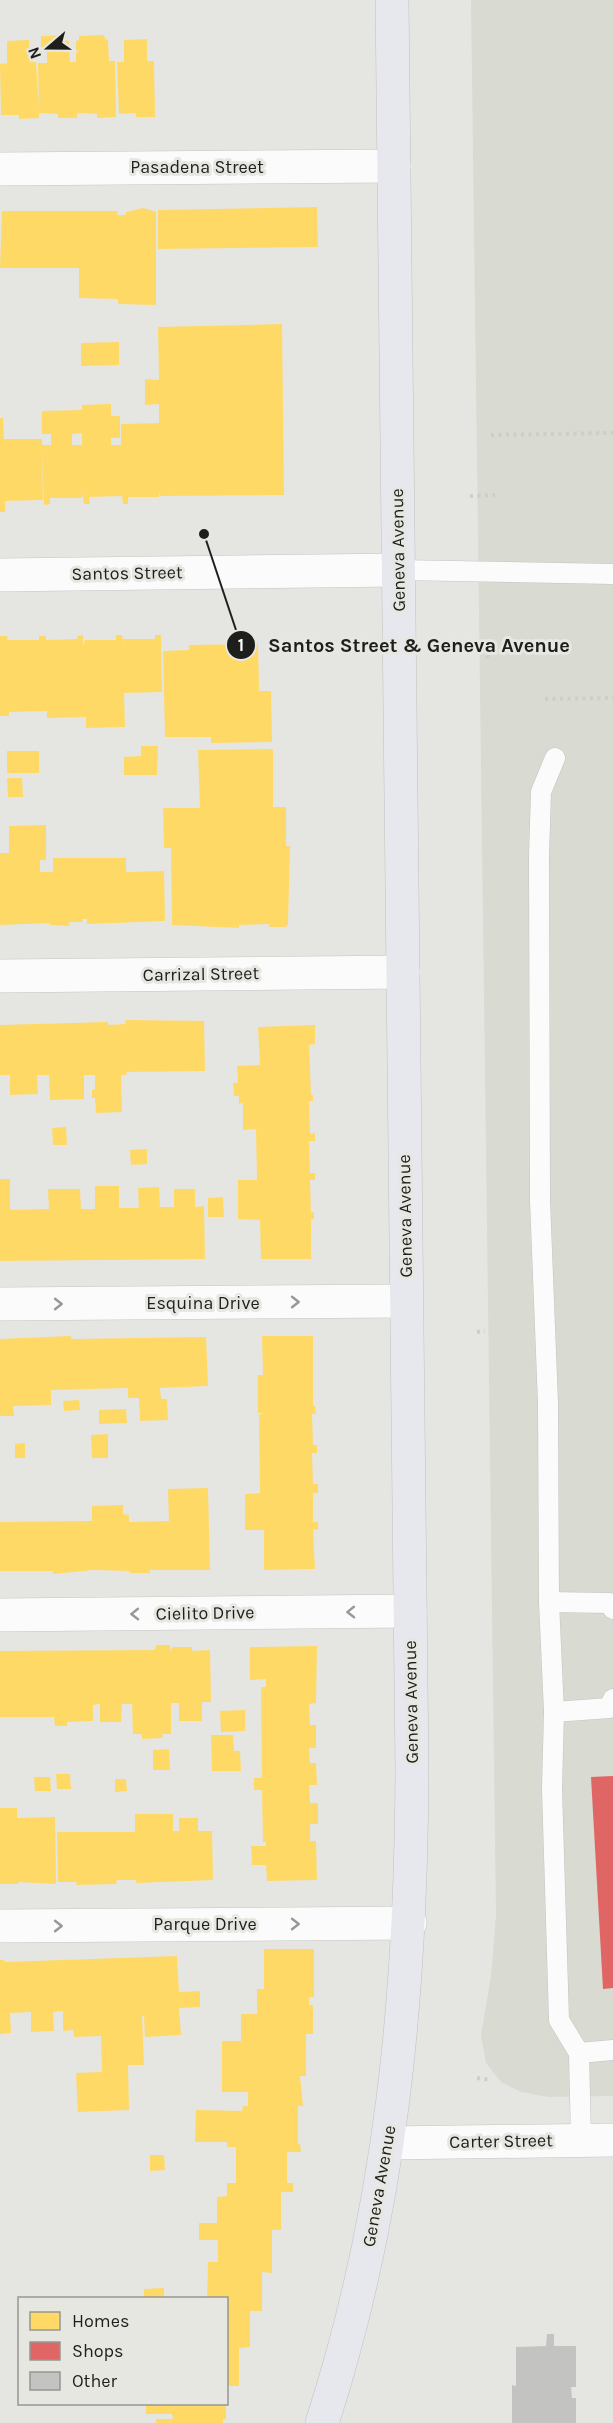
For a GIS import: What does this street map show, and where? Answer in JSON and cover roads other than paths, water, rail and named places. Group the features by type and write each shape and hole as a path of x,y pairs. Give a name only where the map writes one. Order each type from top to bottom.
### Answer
{"main road":[{"name":"Geneva Avenue","path":"322,2423 358,2298 388,2143 405,1997 410,1923 410,1611 392,0"}],"street":[{"name":"Pasadena Street","path":"0,169 394,166"},
{"name":"Santos Street","path":"0,575 398,570"},
{"name":"Carrizal Street","path":"0,975 403,972"},
{"name":"Esquina Drive","path":"0,1304 406,1301"},
{"name":"Cielito Drive","path":"0,1615 410,1611"},
{"name":"Parque Drive","path":"0,1926 410,1923"},
{"name":"Carter Street","path":"388,2143 597,2140"}],"lane":[{"path":"398,570 613,574"},
{"path":"555,758 541,792 539,856 540,1200 548,1403 549,1602 554,1712 552,1789 559,2020 579,2053 597,2140"},
{"path":"549,1602 609,1603 613,1609"},
{"path":"554,1712 609,1708 613,1699"},
{"path":"579,2053 613,2050"}],"place":[{"name":"Santos Street & Geneva Avenue","path":"204,534"}]}
